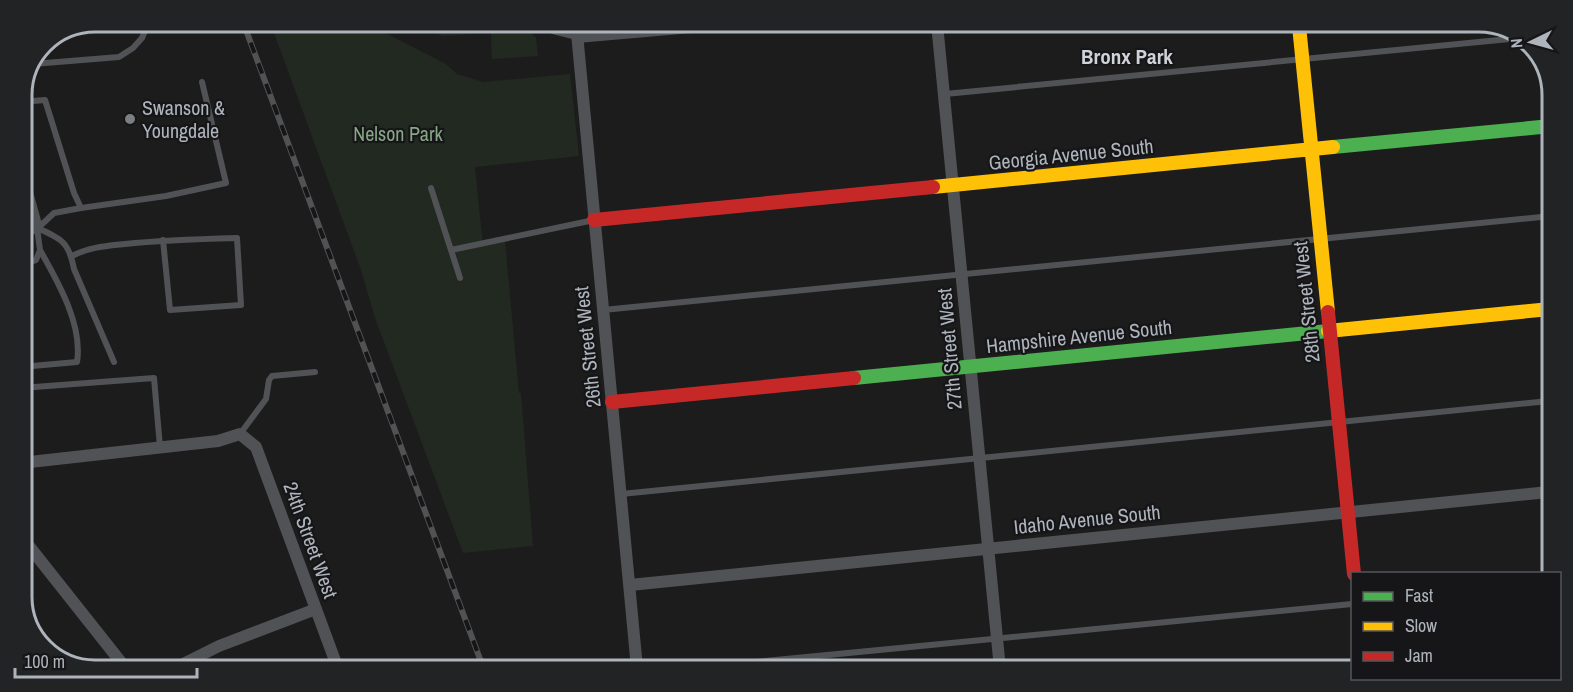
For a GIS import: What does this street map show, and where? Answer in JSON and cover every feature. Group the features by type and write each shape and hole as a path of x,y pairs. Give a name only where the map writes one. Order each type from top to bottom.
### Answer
{"street":[{"name":"26th Street West","path":"577,32 636,660"},
{"path":"577,37 634,32"},
{"name":"27th Street West","path":"938,32 999,660"},
{"name":"28th Street West","path":"1300,32 1354,572"},
{"name":"Georgia Avenue South","path":"594,220 1541,127"},
{"path":"32,210 37,228 32,229"},
{"name":"Hampshire Avenue South","path":"612,402 1541,310"},
{"path":"32,462 218,441 240,434"},
{"name":"24th Street West","path":"240,434 256,447 335,660"},
{"name":"Idaho Avenue South","path":"630,585 1542,493"},
{"path":"32,550 119,660"},
{"path":"190,660 219,646 316,609"}],"lane":[{"path":"40,62 119,57 133,48 144,32"},
{"path":"557,32 577,37"},
{"path":"945,94 1501,40"},
{"path":"37,228 54,213 166,196 226,183 202,81"},
{"path":"32,101 45,100 74,193 81,208"},
{"path":"431,188 460,278"},
{"path":"602,310 1541,217"},
{"path":"451,250 594,220"},
{"path":"32,366 77,362 79,346 71,314 52,270 40,250 37,228"},
{"path":"37,228 60,238 72,256 74,269 114,362"},
{"path":"72,256 86,248 163,240 237,238 241,305 170,310 163,240"},
{"path":"32,262 36,260 40,250"},
{"path":"240,434 266,399 272,376 315,372"},
{"path":"32,387 154,378 160,448"},
{"path":"620,494 1542,402"},
{"path":"778,660 1351,604"}],"green space":[{"name":"Nelson Park","path":"274,32 384,32 446,64 457,74 483,82 570,74 579,156 475,167 483,246 505,241 519,393 521,393 533,546 463,553 375,318 361,270"},
{"path":"434,32 471,32 472,34 443,36"},
{"path":"491,32 530,32 536,37 538,56 492,59"}],"railway":[{"path":"247,32 480,660"}],"traffic: fast":[{"path":"1333,147 1541,127"},
{"path":"854,378 1328,331"}],"traffic: slow":[{"path":"1300,32 1328,312"},
{"path":"933,187 1333,147"},
{"path":"1328,331 1541,310"}],"traffic: jam":[{"path":"594,220 933,187"},
{"path":"1328,312 1354,572"},
{"path":"612,402 854,378"}],"place":[{"name":"Swanson & Youngdale","path":"130,119"}],"district":[{"name":"Bronx Park","path":"1127,56"}]}
